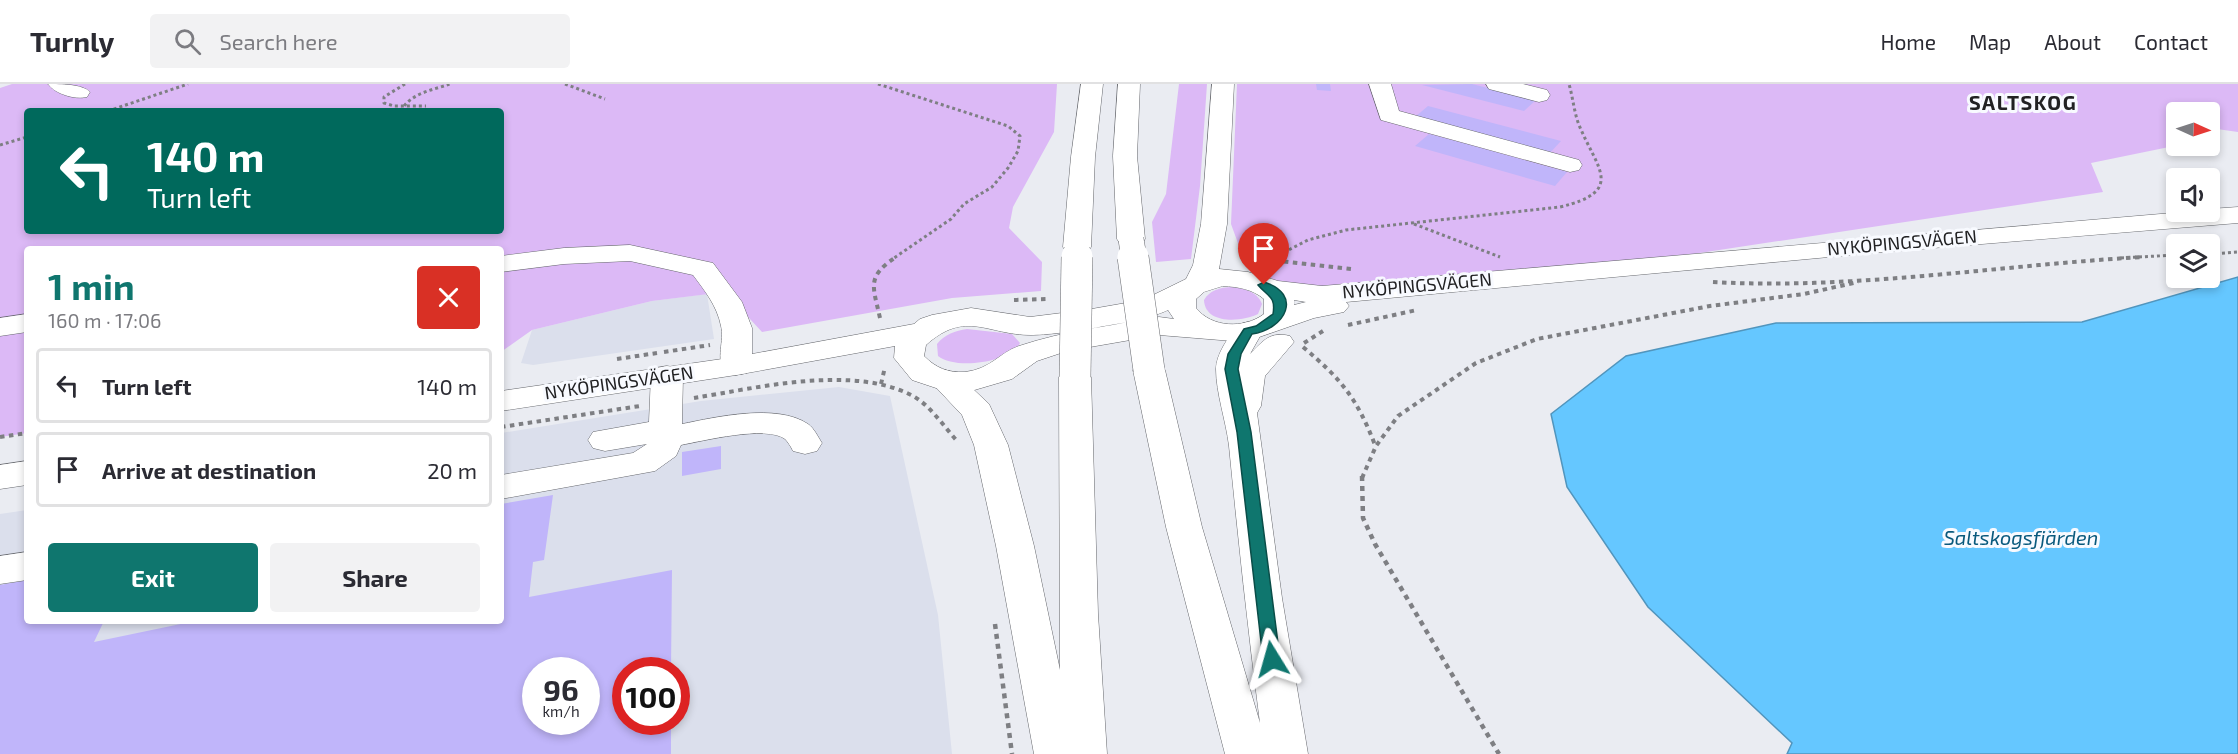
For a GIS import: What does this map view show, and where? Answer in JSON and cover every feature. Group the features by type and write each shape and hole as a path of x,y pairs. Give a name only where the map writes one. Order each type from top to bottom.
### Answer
{"main road":[{"path":"1085,754 1078,614 1077,247 1083,157 1092,84"},
{"path":"1129,84 1125,156 1131,239 1149,370 1184,527 1247,754"},
{"path":"1216,332 1194,324 1181,311 1179,303 1182,295 1194,285 1207,265 1214,224 1223,84"},
{"path":"1380,84 1389,115 1570,165"},
{"path":"1497,84 1539,94"},
{"name":"NYKÖPINGSVÄGEN","path":"504,401 667,375 736,354 885,357 916,345 931,325 943,321 971,317 1030,326 1086,319 1151,307 1194,285 1228,277 1265,277 1322,295 2238,215"},
{"path":"1214,224 1223,244 1265,277 1281,304 1275,335 1249,374 1244,432 1263,598 1286,754"},
{"path":"504,264 564,256 630,253 703,269 727,302 737,328 736,354"},
{"name":"NYKÖPINGSVÄGEN","path":"1275,335 1316,322 1566,272"},
{"path":"0,327 24,323"},
{"path":"916,345 923,373 945,380 971,381 1001,372 1026,354 1062,343 1159,326 1236,334 1275,335"},
{"path":"504,486 643,463 664,448 667,375"},
{"path":"945,380 976,411 991,445 1015,546 1056,754"},
{"path":"605,440 763,422 788,426 803,437 805,443"},
{"path":"0,477 24,473"},
{"path":"0,570 24,566"}],"path":[{"path":"117,108 188,84"},
{"path":"405,84 390,92 382,101 388,105 426,106"},
{"path":"402,106 418,96 450,84"},
{"path":"565,84 605,99"},
{"path":"869,322 881,320 873,284 880,268 951,219 964,204 992,187 1008,168 1018,151 1020,136 1008,126 878,84"},
{"path":"1265,277 1286,249 1313,237 1349,228 1560,207 1579,204 1592,198 1601,188 1603,177 1579,124 1569,84"},
{"path":"0,146 24,138"},
{"path":"1411,223 1500,257"},
{"path":"2220,253 2238,252"},
{"path":"1708,282 1756,285 1870,279 2166,255"},
{"path":"1499,754 1375,544 1364,518 1361,479 1376,446 1398,416 1446,381 1476,363 1537,339 1689,310 1804,294 1870,279"},
{"path":"1344,326 1430,300"},
{"path":"1322,331 1333,328"},
{"path":"1275,335 1345,384 1359,406 1376,446"},
{"path":"616,359 736,354"},
{"path":"881,384 914,396 960,444"},
{"path":"0,437 24,433"},
{"path":"994,618 1012,754"}],"shaded area":[{"path":"12,84 1057,84 1054,132 1013,207 1009,228 1042,262 1041,291 952,298 762,332 725,292 652,301 532,330 504,350 504,246 24,246 24,433 0,437 0,88"},
{"path":"1179,84 1207,84 1200,186 1191,259 1156,262 1152,222 1166,194"},
{"path":"1237,84 2238,84 2238,132 2220,129 2220,102 2166,102 2166,148 2091,163 2103,192 1660,259 1433,276 1320,290 1283,285 1263,274 1243,257 1231,224"},
{"path":"1230,287 1245,289 1257,296 1262,304 1258,314 1234,320 1217,318 1211,314 1206,308 1204,300 1206,297 1215,290"},
{"path":"707,294 714,339 533,365 521,363 532,330 652,301"},
{"path":"967,329 1012,334 1020,343 1005,355 982,362 957,363 938,356 937,344 943,338"},
{"path":"839,387 890,396 938,615 952,754 0,754 0,514 24,510 24,624 504,624 504,433 701,401"}],"water":[{"name":"Saltskogsfjärden","path":"2238,277 2238,754 1787,754 1792,743 1648,607 1567,487 1551,414 1626,356 1776,323 2082,322 2200,288 2220,288 2220,282"}],"building":[{"path":"1316,84 1330,84 1331,91 1317,90"},
{"path":"1472,84 1536,100 1524,111 1422,85"},
{"path":"1428,106 1561,141 1549,154 1415,117"},
{"path":"1429,134 1567,172 1555,186 1415,146"},
{"path":"721,446 721,469 682,476 682,452"},
{"path":"553,495 544,560 533,562 529,597 672,570 671,657 612,657 612,735 671,735 671,754 0,754 0,585 24,581 24,624 103,624 94,642 181,624 504,624 504,503"}],"district":[{"name":"SALTSKOG","path":"2023,103"}],"route":[{"path":"1264,285 1273,292 1281,304 1279,315 1259,330 1248,332 1234,354 1232,369 1233,386 1244,432 1272,659"}]}
